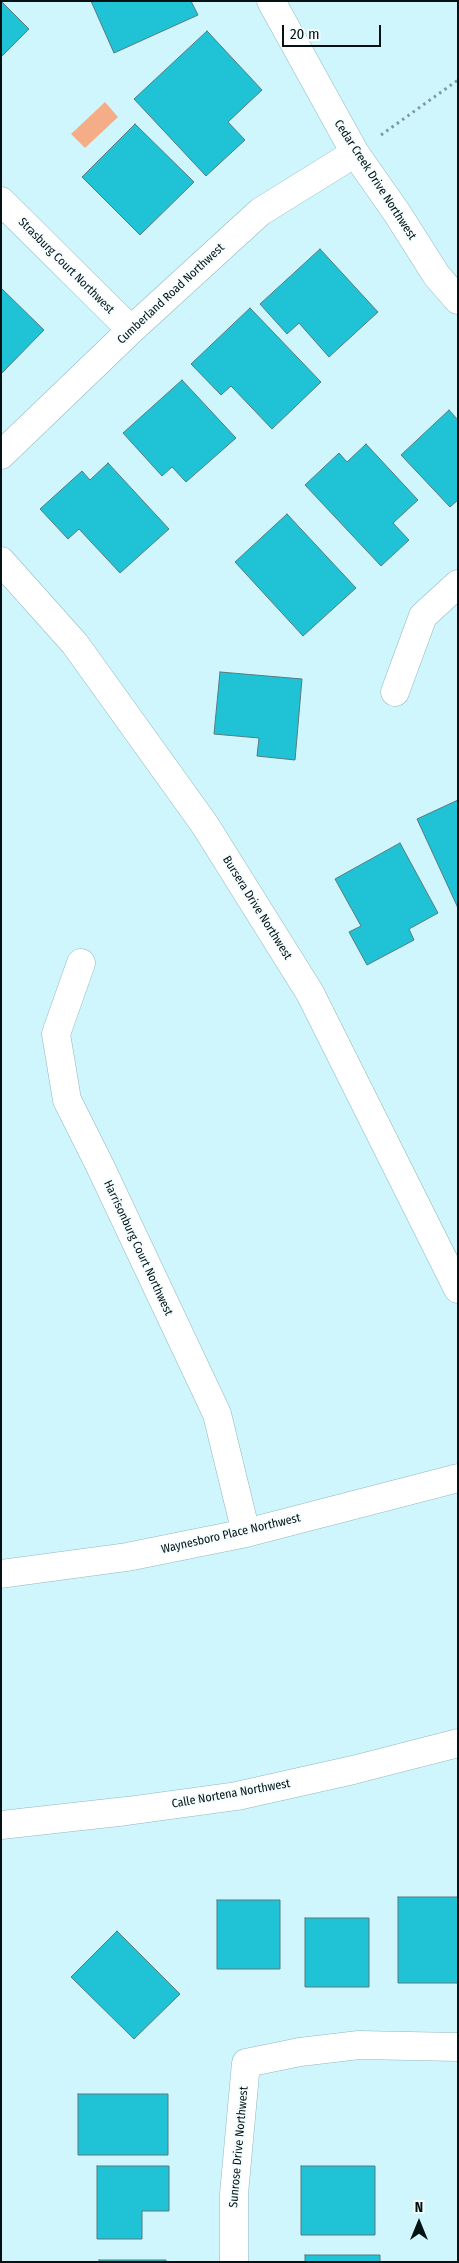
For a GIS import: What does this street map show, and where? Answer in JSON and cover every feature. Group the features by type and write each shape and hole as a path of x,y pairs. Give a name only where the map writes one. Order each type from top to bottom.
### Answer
{"street":[{"name":"Cedar Creek Drive Northwest","path":"271,1 355,153 397,213 436,276 458,300"},
{"name":"Cumberland Road Northwest","path":"1,455 131,330 260,212 355,153"},
{"name":"Strasburg Court Northwest","path":"1,201 131,330"},
{"name":"Bursera Drive Northwest","path":"1,561 75,644 205,825 310,993 458,1289"},
{"path":"395,692 423,616 458,584"},
{"name":"Harrisonburg Court Northwest","path":"81,963 56,1034 67,1100 217,1414 246,1533"},
{"name":"Waynesboro Place Northwest","path":"1,1574 127,1557 246,1533 458,1478"},
{"name":"Calle Nortena Northwest","path":"1,1825 237,1796 352,1770 458,1742"},
{"name":"Sunrose Drive Northwest","path":"234,2262 234,2194 246,2063 300,2052 359,2045 458,2047"}],"path":[{"path":"381,134 458,80"}],"shaded area":[{"path":"105,102 118,117 85,148 71,134"}],"building":[{"path":"1,1 29,29 1,57"},
{"path":"91,1 191,1 198,15 114,53"},
{"path":"207,31 262,90 228,122 245,140 206,176 134,99"},
{"path":"135,124 194,182 140,235 82,177"},
{"path":"320,249 378,312 329,357 299,323 287,334 260,304"},
{"path":"1,288 44,330 1,374"},
{"path":"250,308 321,382 272,429 231,386 221,395 191,364"},
{"path":"182,380 236,438 186,482 172,467 162,476 123,433"},
{"path":"449,410 458,420 458,500 450,507 401,455"},
{"path":"366,444 418,500 393,523 409,540 381,566 305,485 339,453 347,462"},
{"path":"108,463 169,529 120,573 79,529 68,539 40,509 82,471 90,480"},
{"path":"287,514 356,588 303,636 235,562"},
{"path":"220,672 302,679 295,760 257,756 259,738 214,734"},
{"path":"458,800 458,908 417,819"},
{"path":"400,843 438,913 409,929 414,940 367,965 349,932 361,926 335,879"},
{"path":"398,1897 458,1897 458,1983 398,1983"},
{"path":"217,1900 280,1900 280,1969 217,1969"},
{"path":"305,1918 369,1918 369,1987 305,1987"},
{"path":"117,1931 180,1994 134,2039 71,1977"},
{"path":"78,2094 168,2094 168,2155 78,2155"},
{"path":"97,2166 169,2166 169,2211 142,2211 142,2239 97,2239"},
{"path":"301,2166 375,2166 375,2235 301,2235"},
{"path":"305,2255 380,2255 380,2262 305,2262"},
{"path":"99,2260 166,2260 166,2262 99,2262"}]}
